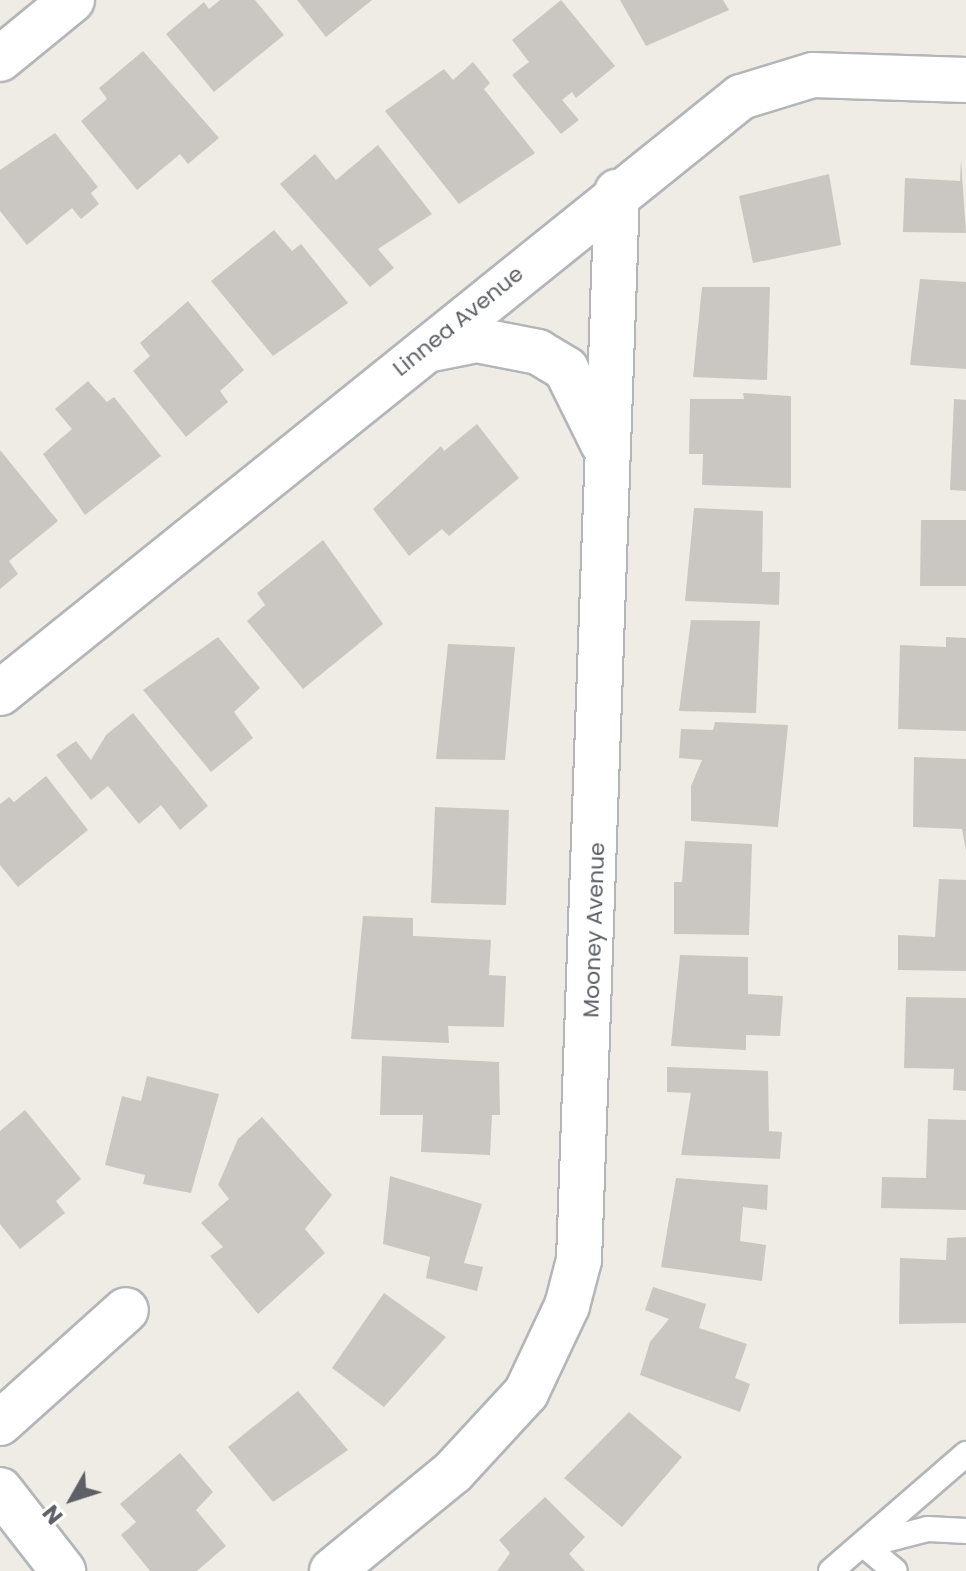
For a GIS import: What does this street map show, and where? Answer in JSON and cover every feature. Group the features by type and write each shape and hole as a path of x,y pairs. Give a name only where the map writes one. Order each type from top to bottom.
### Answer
{"street":[{"path":"0,59 72,0"},
{"name":"Linnea Avenue","path":"0,693 704,121 776,84 836,74 966,80"},
{"name":"Mooney Avenue","path":"332,1571 453,1472 526,1393 567,1306 579,1260 617,192"},
{"path":"418,354 477,340 538,352 566,369 585,396 608,465"},
{"path":"0,1423 126,1310"},
{"path":"0,1490 63,1571"}],"lane":[{"path":"831,1571 966,1454"},
{"path":"864,1545 928,1529 966,1531"},
{"path":"864,1545 895,1571"}],"building":[{"path":"220,0 255,0 284,35 214,92 166,34 204,2 209,9"},
{"path":"297,0 372,0 326,37"},
{"path":"561,0 615,66 576,98 572,92 562,100 579,120 561,134 512,75 529,62 512,40"},
{"path":"620,0 723,0 729,10 646,46"},
{"path":"143,51 219,138 188,164 180,154 137,190 81,121 107,99 99,88"},
{"path":"473,62 490,83 484,89 535,153 459,204 385,111 444,69 453,80"},
{"path":"55,133 98,187 91,193 99,204 81,219 72,208 27,245 0,211 0,170"},
{"path":"378,145 432,214 378,249 394,268 370,287 280,184 315,154 336,180"},
{"path":"961,160 966,233 903,232 905,178 960,181"},
{"path":"829,174 841,245 753,263 739,196"},
{"path":"274,230 292,251 301,244 348,303 273,356 211,281"},
{"path":"920,279 966,282 966,369 910,365"},
{"path":"702,287 770,287 767,380 693,377"},
{"path":"188,301 244,370 220,391 228,402 186,437 133,371 150,356 140,343"},
{"path":"88,381 107,402 114,397 161,456 85,515 43,454 72,429 55,409"},
{"path":"743,393 791,396 791,488 702,485 703,454 689,454 690,399 744,399"},
{"path":"954,399 966,400 966,491 950,490"},
{"path":"477,424 519,478 449,536 442,529 409,556 373,509 441,446 444,451"},
{"path":"0,450 58,521 9,561 18,574 0,589"},
{"path":"694,508 763,511 762,572 780,572 779,605 685,601"},
{"path":"921,520 966,520 966,586 920,586"},
{"path":"323,540 383,624 303,689 247,621 265,605 257,593"},
{"path":"691,620 760,621 756,713 679,711"},
{"path":"218,637 260,688 234,712 253,738 211,772 143,690"},
{"path":"946,637 966,638 966,731 898,729 900,645 946,647"},
{"path":"448,644 515,647 505,760 436,759"},
{"path":"133,713 208,806 180,830 161,805 139,824 108,786 91,800 56,755 76,741 91,760 106,735"},
{"path":"715,722 788,725 778,827 691,821 691,786 702,760 679,758 681,729 713,730"},
{"path":"914,757 966,759 966,851 962,829 913,827"},
{"path":"46,776 88,830 18,887 0,865 0,804 9,797 14,802"},
{"path":"435,807 509,810 506,905 431,903"},
{"path":"685,841 752,844 749,935 674,934 674,882 682,882"},
{"path":"939,879 966,880 966,971 898,970 898,935 935,937"},
{"path":"363,916 413,918 413,936 491,940 489,975 506,976 504,1027 448,1026 449,1043 351,1039"},
{"path":"680,955 748,957 748,994 783,996 780,1036 746,1035 746,1050 671,1046"},
{"path":"906,997 966,998 966,1091 953,1090 954,1069 904,1068"},
{"path":"382,1056 499,1062 500,1115 492,1115 490,1155 421,1152 423,1115 380,1115"},
{"path":"667,1067 768,1071 769,1131 782,1132 780,1159 681,1155 691,1093 667,1092"},
{"path":"147,1076 219,1094 191,1193 143,1184 145,1175 105,1165 122,1096 141,1101"},
{"path":"25,1110 81,1179 56,1201 65,1213 20,1249 0,1224 0,1131"},
{"path":"262,1117 332,1195 305,1229 325,1253 258,1314 210,1256 223,1247 201,1223 229,1199 218,1185 238,1139"},
{"path":"928,1119 966,1120 966,1210 881,1208 882,1177 926,1178"},
{"path":"390,1176 482,1204 464,1263 483,1267 477,1291 426,1278 430,1257 383,1244"},
{"path":"676,1178 768,1185 767,1210 743,1207 740,1241 766,1245 762,1281 661,1267"},
{"path":"966,1237 966,1323 899,1324 900,1258 946,1260 947,1238"},
{"path":"653,1287 706,1304 699,1328 747,1344 735,1378 750,1384 740,1412 640,1375 650,1342 669,1319 645,1310"},
{"path":"384,1293 446,1337 384,1407 332,1368"},
{"path":"298,1391 348,1450 273,1502 228,1447"},
{"path":"629,1412 682,1457 622,1527 564,1478"},
{"path":"180,1453 213,1492 196,1510 226,1546 197,1571 150,1571 121,1535 136,1522 120,1504"},
{"path":"545,1497 585,1537 569,1554 585,1571 497,1571 510,1553 499,1540"}]}
